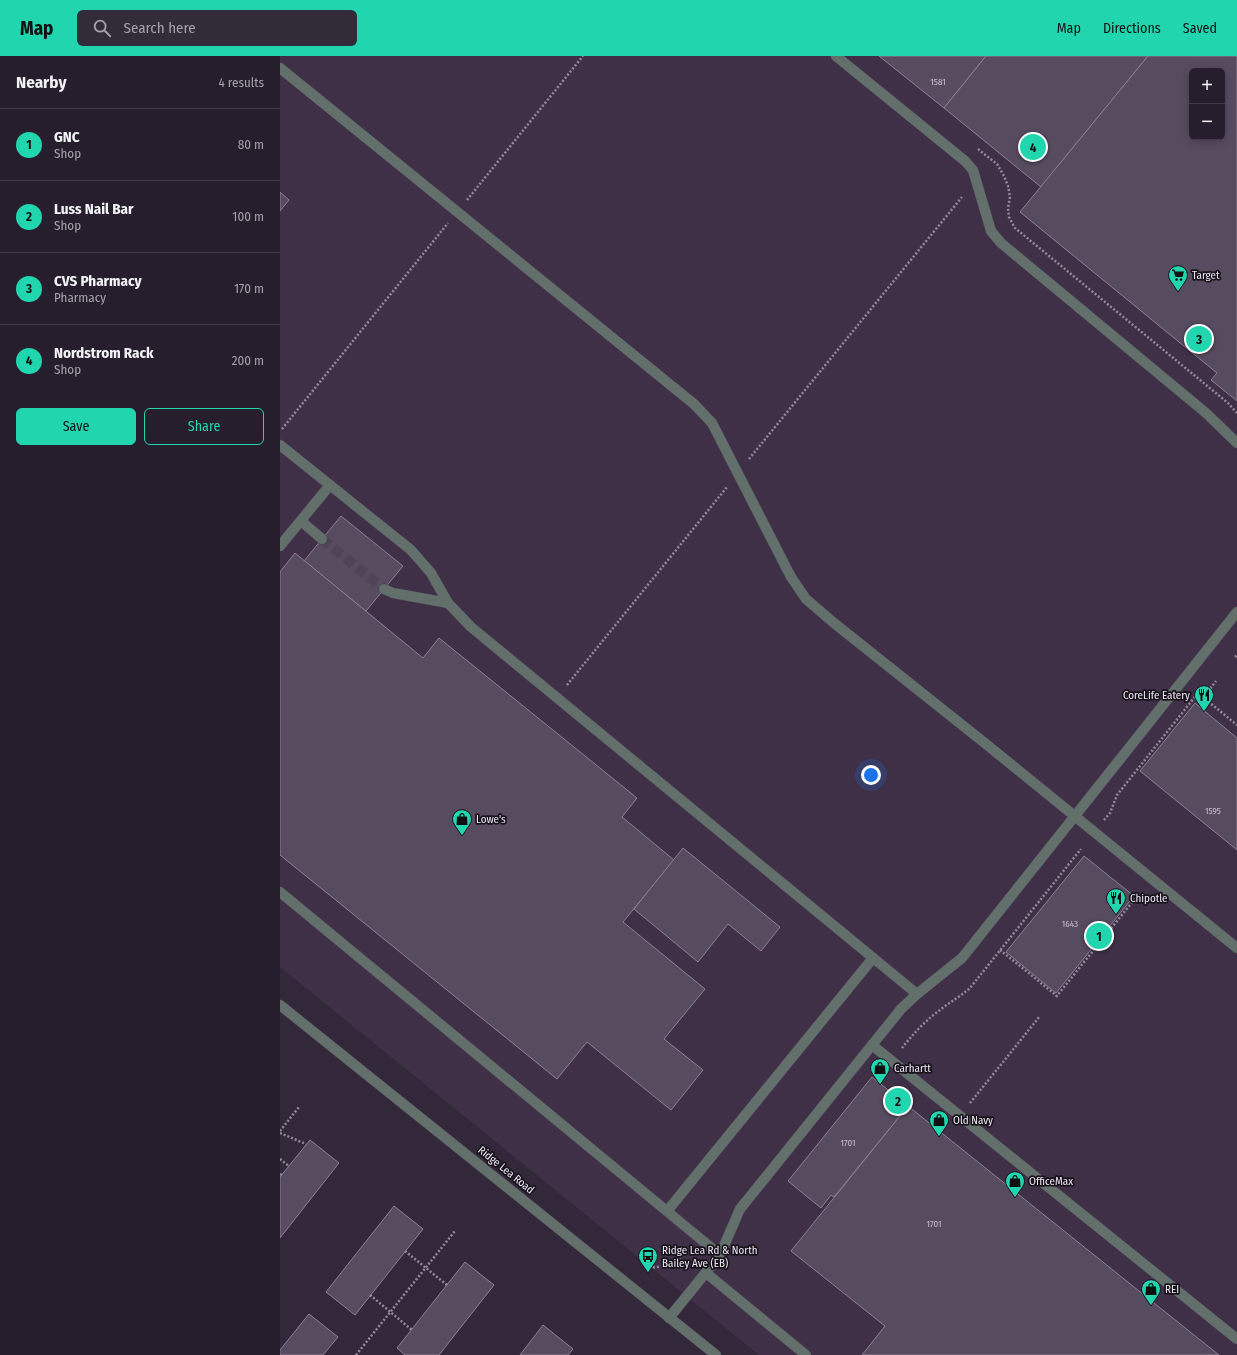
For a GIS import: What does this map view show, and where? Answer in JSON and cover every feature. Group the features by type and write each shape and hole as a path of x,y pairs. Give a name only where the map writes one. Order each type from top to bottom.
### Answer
{"street":[{"path":"836,56 965,161 973,170 991,231 1001,243 1206,413 1237,443"},
{"path":"280,68 694,404 712,423 791,577 806,599 1237,948"},
{"path":"280,445 411,550 431,573 448,603 471,627 917,994"},
{"path":"280,546 330,485"},
{"path":"300,521 322,539"},
{"path":"384,589 393,593 448,603"},
{"path":"669,1318 720,1255 740,1209 901,1009 917,994 962,958 1237,612"},
{"path":"280,892 668,1210 720,1255"},
{"path":"668,1210 873,958"},
{"name":"Ridge Lea Road","path":"280,1005 716,1355"},
{"path":"872,1045 1237,1339"},
{"path":"706,1274 806,1355"}],"path":[{"path":"466,201 584,56"},
{"path":"973,145 997,164 1004,176 1010,197 1008,208 1009,217 1016,228 1228,403 1237,414"},
{"path":"746,463 962,197"},
{"path":"282,429 450,221"},
{"path":"566,685 729,485"},
{"path":"1203,698 1216,681"},
{"path":"1104,820 1110,813 1117,795 1198,693 1237,725"},
{"path":"902,1048 909,1039 939,1011 964,994 970,988 1081,849"},
{"path":"1000,950 1056,996 1138,895"},
{"path":"967,1106 1040,1016"},
{"path":"299,1107 280,1132 306,1144"},
{"path":"280,1159 289,1166"},
{"path":"356,1355 455,1231"},
{"path":"405,1251 447,1285"},
{"path":"650,1268 672,1265 681,1257"},
{"path":"370,1295 412,1330"}],"shaded area":[{"path":"280,56 1237,56 1237,1355 759,1355 280,967"}],"building":[{"path":"879,56 986,56 944,108"},
{"path":"986,56 1148,56 1041,187 944,108"},
{"name":"Target","path":"1148,56 1237,56 1237,401 1211,380 1217,373 1020,212"},
{"path":"280,192 289,200 280,211"},
{"path":"341,516 403,566 366,611 304,561"},
{"name":"Lowe's","path":"295,553 423,658 439,638 637,798 622,817 674,860 623,922 705,989 664,1039 703,1070 671,1110 587,1042 557,1079 280,855 280,572"},
{"path":"1195,703 1237,738 1237,850 1140,771"},
{"path":"683,848 780,927 761,951 728,924 698,962 634,909"},
{"path":"1084,856 1134,896 1056,993 1006,952"},
{"path":"872,1077 908,1106 834,1197 831,1195 821,1208 788,1181"},
{"path":"908,1106 1219,1355 862,1355 885,1326 791,1251"},
{"path":"310,1140 339,1163 280,1238 280,1177"},
{"path":"394,1206 423,1229 355,1315 326,1292"},
{"path":"465,1262 494,1285 439,1355 405,1355 397,1348"},
{"path":"309,1314 338,1337 323,1355 280,1355 280,1350"},
{"path":"543,1325 573,1349 568,1355 520,1355"}],"tunnel":[{"path":"322,539 384,589"}],"place":[{"name":"Nordstrom Rack","path":"1033,147"},
{"name":"Target","path":"1178,292"},
{"name":"CVS Pharmacy","path":"1199,339"},
{"name":"CoreLife Eatery","path":"1204,712"},
{"name":"Lowe's","path":"462,836"},
{"name":"Chipotle","path":"1116,915"},
{"name":"GNC","path":"1099,936"},
{"name":"Carhartt","path":"880,1085"},
{"name":"Luss Nail Bar","path":"898,1101"},
{"name":"Old Navy","path":"939,1137"},
{"name":"OfficeMax","path":"1015,1198"},
{"name":"Ridge Lea Rd & North Bailey Ave (EB)","path":"648,1273"},
{"name":"REI","path":"1151,1306"}]}
